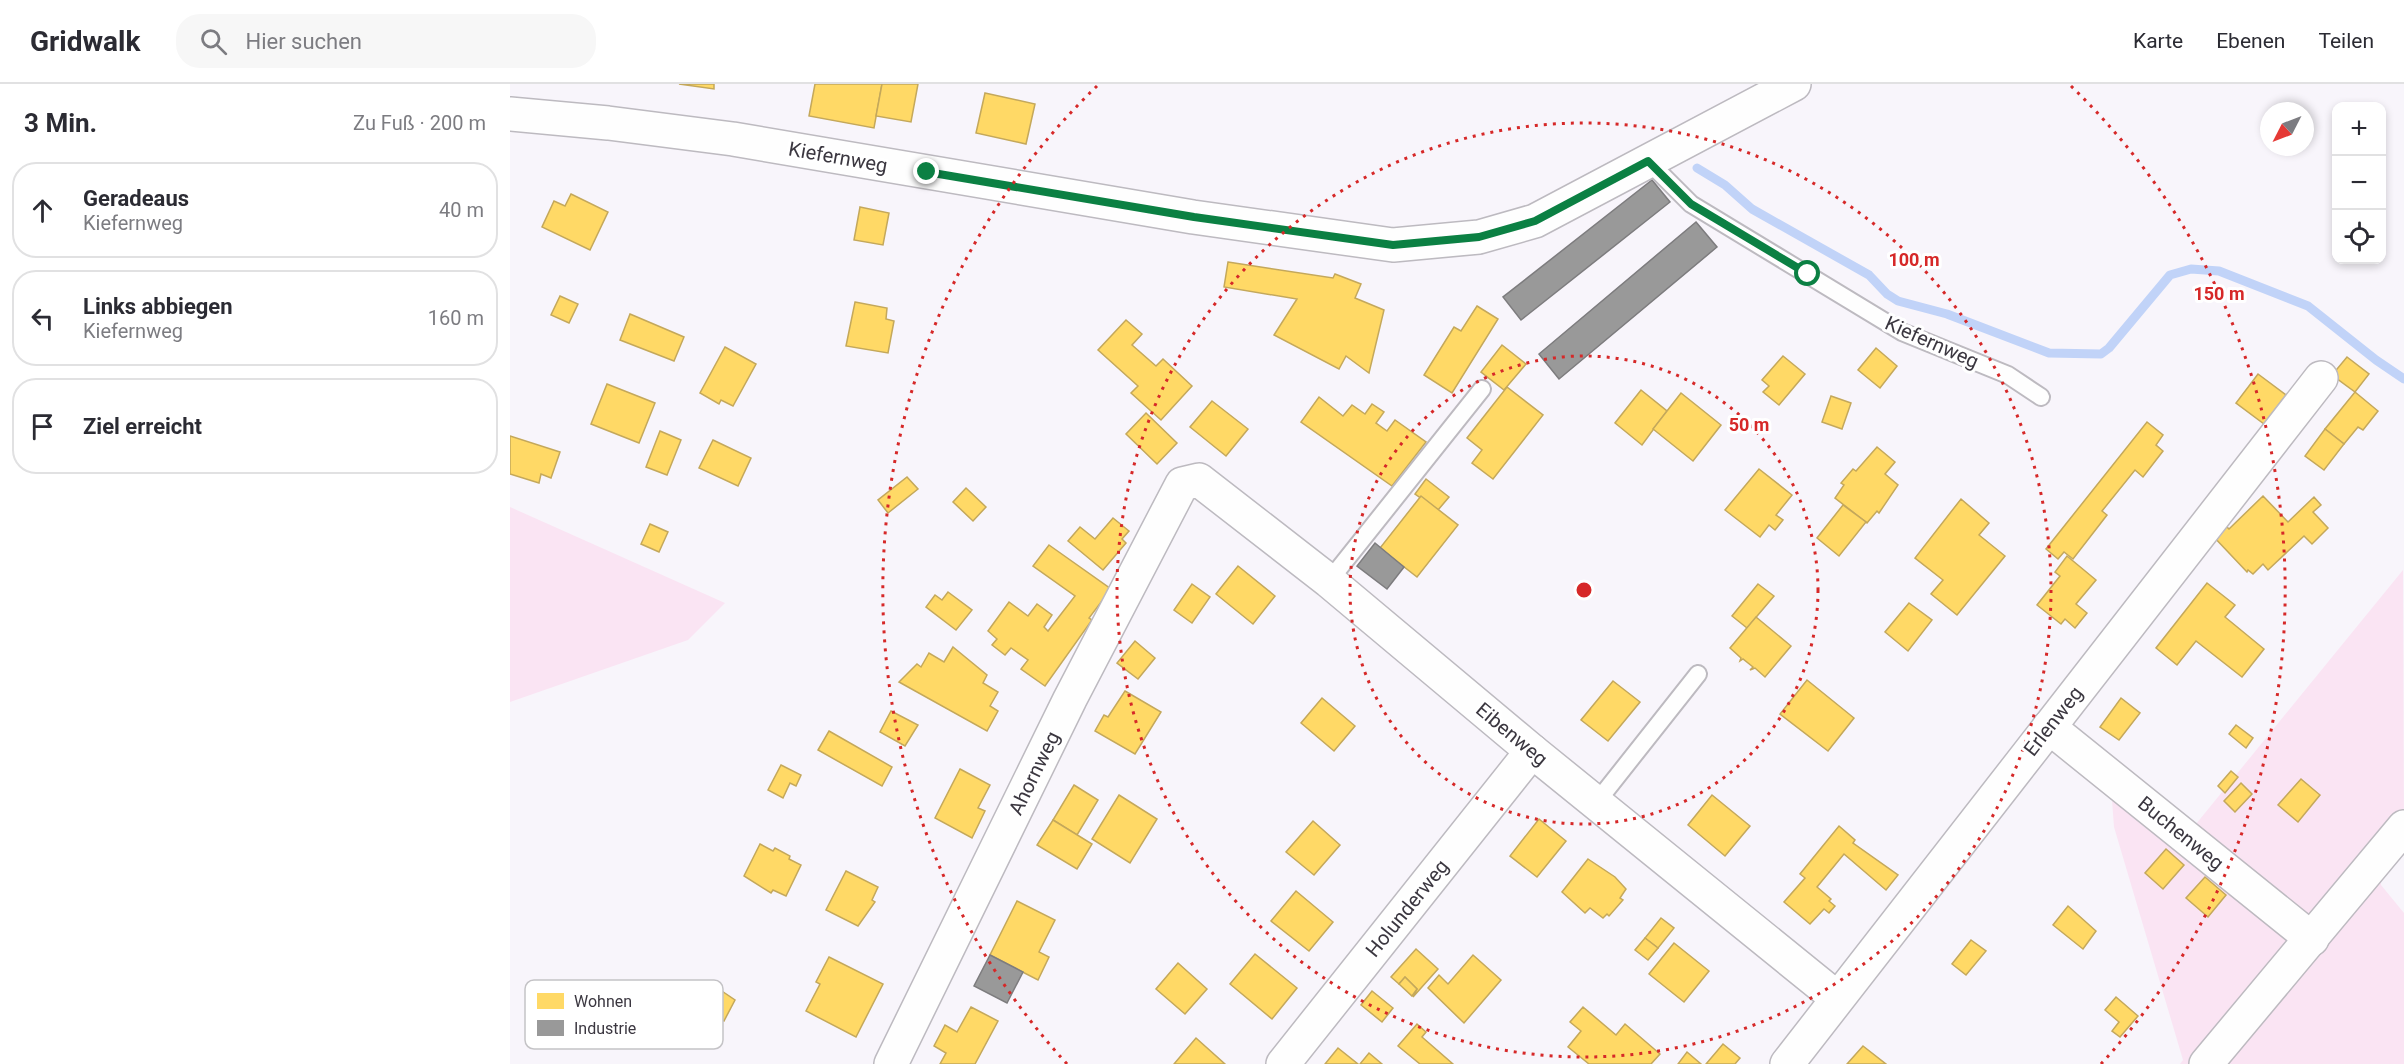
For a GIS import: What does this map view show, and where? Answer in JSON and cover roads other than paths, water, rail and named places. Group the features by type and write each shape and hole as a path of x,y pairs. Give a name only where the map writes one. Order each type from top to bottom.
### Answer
{"street":[{"name":"Kiefernweg","path":"510,114 608,123 733,139 1194,217 1393,245 1479,237 1535,221 1794,84"},
{"name":"Erlenweg","path":"1787,1064 2321,378"},
{"name":"Eibenweg","path":"1182,484 1199,480 1329,581 1532,751 1837,999"},
{"name":"Ahornweg","path":"891,1064 1070,699 1182,484"},
{"name":"Buchenweg","path":"2049,727 2312,939"},
{"name":"Holunderweg","path":"1282,1064 1532,751"},
{"path":"2206,1064 2404,827"}],"lane":[{"name":"Kiefernweg","path":"1648,161 1691,204 1902,332 2008,375 2041,397"},
{"path":"1329,581 1482,389"},
{"path":"1596,802 1698,674"}],"waterway":[{"path":"1697,168 1725,185 1752,209 1869,275 1887,294 1898,301 1947,314 2049,353 2101,354 2109,348 2170,275 2191,269 2219,271 2308,306 2376,360 2404,379"}]}
